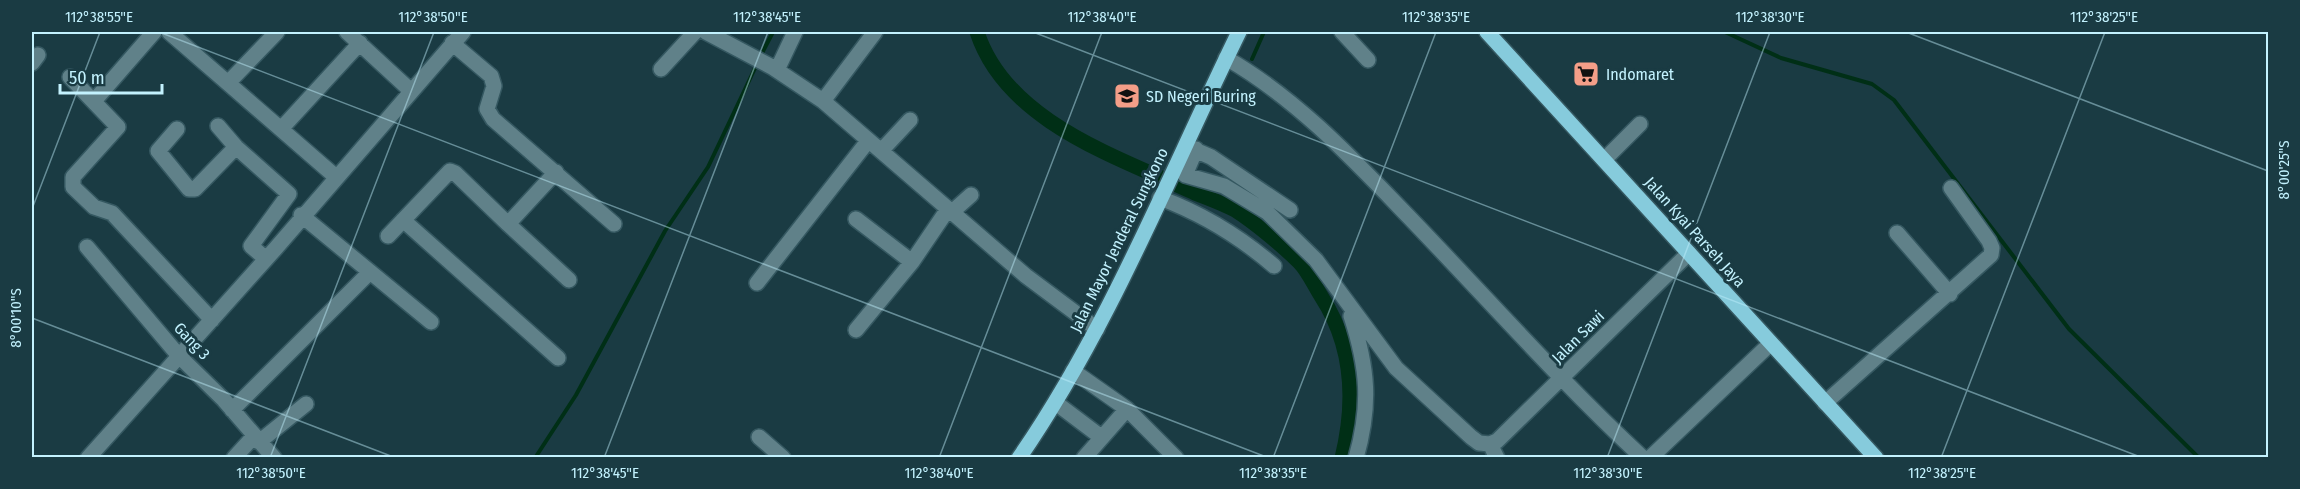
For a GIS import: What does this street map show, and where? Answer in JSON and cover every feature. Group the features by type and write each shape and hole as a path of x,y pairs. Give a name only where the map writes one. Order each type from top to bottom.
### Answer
{"main road":[{"name":"Jalan Mayor Jenderal Sungkono","path":"1019,458 1056,403 1097,329 1161,196 1188,175 1236,64 1239,32"},
{"name":"Jalan Kyai Parseh Jaya","path":"1487,32 1876,458"}],"street":[{"path":"94,101 154,32"},
{"path":"169,32 336,177"},
{"path":"228,82 277,32"},
{"path":"661,69 695,32"},
{"path":"706,32 775,68 823,101 1026,276 1097,329"},
{"path":"775,68 795,32"},
{"path":"823,101 875,32"},
{"path":"1342,32 1368,60"},
{"path":"281,129 355,36 410,90"},
{"path":"87,458 266,259 301,215 457,37 491,76 494,86 487,108 492,119 614,224"},
{"path":"1236,64 1311,121 1365,171 1601,418 1643,458"},
{"path":"70,77 118,127 73,177 73,187 94,207 112,213 212,320"},
{"path":"881,151 910,120"},
{"path":"1604,160 1640,124"},
{"path":"218,126 236,147 290,196 251,246 266,259"},
{"path":"177,129 158,151 189,189 195,189 236,147"},
{"path":"757,283 868,141"},
{"path":"1198,151 1265,191 1290,210"},
{"path":"388,236 450,171 455,173 569,280"},
{"path":"508,224 556,172"},
{"path":"1188,175 1224,186 1267,212 1316,260 1396,368 1471,436 1494,451"},
{"path":"1825,403 1986,262 1992,248 1951,188"},
{"path":"856,330 912,262 950,210 970,195"},
{"path":"1161,196 1216,223 1248,244 1274,266"},
{"path":"301,215 431,322"},
{"path":"856,219 912,262"},
{"path":"403,220 558,358"},
{"path":"1897,233 1950,294"},
{"name":"Gang 3","path":"87,247 179,356 232,410 274,458"},
{"name":"Jalan Sawi","path":"1494,451 1497,441 1689,253"},
{"path":"232,410 369,273"},
{"path":"1333,281 1351,317 1367,390 1365,426 1356,458"},
{"path":"1650,458 1770,344"},
{"path":"1074,371 1127,409 1176,458"},
{"path":"1056,403 1101,437"},
{"path":"234,458 306,404"},
{"path":"1084,458 1127,409"},
{"path":"759,437 783,458"}],"waterway":[{"path":"760,57 773,32"},
{"path":"977,32 991,63 1012,89 1038,112 1067,132 1098,149 1235,210 1268,234 1302,266 1332,315 1345,354 1350,395 1342,458"},
{"path":"1252,59 1264,32"},
{"path":"1725,32 1781,58 1872,84 1894,100 2069,329 2199,458"},
{"path":"535,458 576,395 665,231 708,167 757,64"}],"place":[{"name":"Indomaret","path":"1586,74"},
{"name":"SD Negeri Buring","path":"1127,96"}]}
